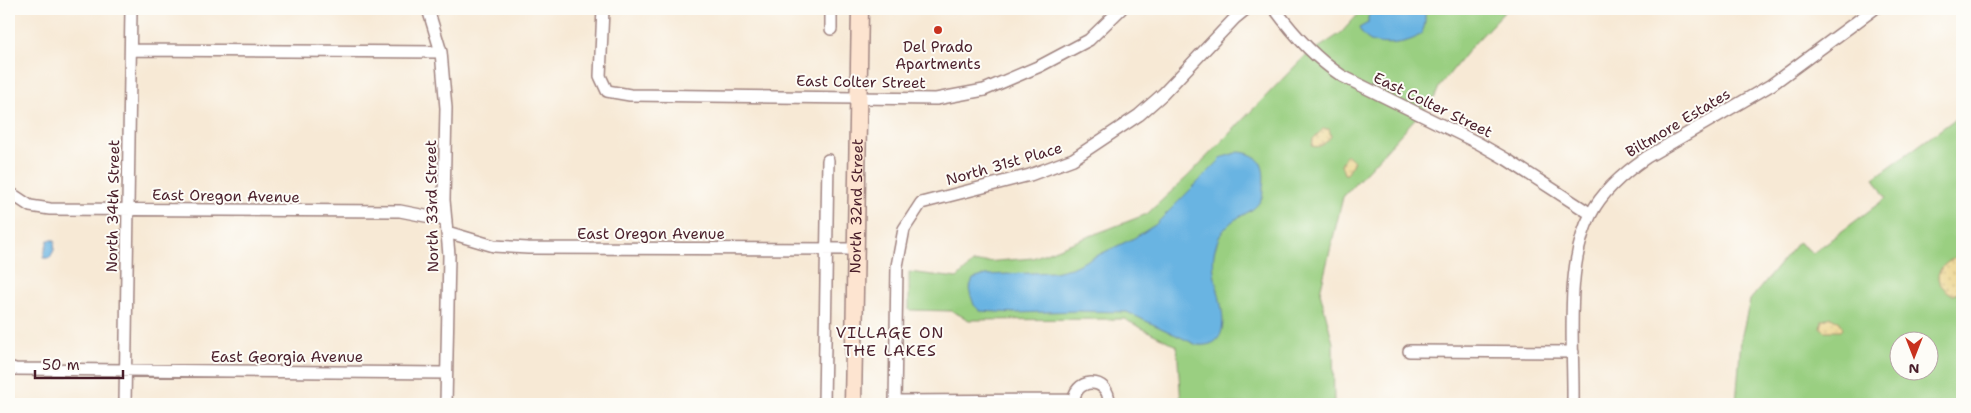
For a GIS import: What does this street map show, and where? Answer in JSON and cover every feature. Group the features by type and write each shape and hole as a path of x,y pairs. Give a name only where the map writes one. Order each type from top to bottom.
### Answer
{"main road":[{"name":"North 32nd Street","path":"853,404 860,9"}],"street":[{"name":"North 34th Street","path":"126,404 131,9"},
{"name":"North 33rd Street","path":"428,9 441,52 446,108 444,200 449,255 446,404"},
{"name":"East Colter Street","path":"603,9 600,76 607,91 630,96 858,98 936,98 984,90 1040,66 1089,40 1121,9"},
{"path":"831,9 831,29"},
{"name":"North 31st Place","path":"895,403 897,266 904,229 921,203 1030,175 1073,159 1138,115 1163,94 1235,18 1246,9"},
{"name":"East Colter Street","path":"1275,9 1294,35 1327,66 1361,87 1506,158 1591,214"},
{"name":"Biltmore Estates","path":"1573,404 1575,272 1578,250 1591,214 1629,169 1646,157 1771,85 1874,9"},
{"path":"131,50 441,52"},
{"name":"North 32nd Street","path":"824,404 828,160"},
{"name":"East Oregon Avenue","path":"9,192 30,206 50,209 400,211 446,220"},
{"name":"East Oregon Avenue","path":"447,232 494,246 528,248 856,249"},
{"path":"1409,351 1573,352"},
{"name":"East Georgia Avenue","path":"9,367 446,373"},
{"path":"895,403 1074,402 1075,393 1079,388 1086,384 1094,383 1104,387 1108,393 1109,404"}],"green space":[{"path":"1363,9 1507,9 1471,47 1439,87 1435,97 1343,197 1320,292 1333,343 1334,404 1181,404 1177,346 1124,319 969,320 952,311 909,310 909,272 957,278 973,263 1033,258 1147,214 1187,177 1303,58 1341,33"},
{"path":"1962,114 1962,404 1736,404 1741,339 1750,300 1798,242 1813,253 1886,198 1874,178"}],"sand":[{"path":"1323,129 1329,129 1331,136 1320,146 1312,146 1313,139"},
{"path":"1347,154 1354,161 1347,174 1344,174 1341,164"},
{"path":"1962,254 1962,291 1953,295 1944,289 1940,283 1939,272 1948,262"},
{"path":"1831,317 1840,322 1843,329 1841,331 1825,331 1821,328 1822,321"}],"water":[{"path":"1373,9 1425,9 1425,21 1422,32 1405,42 1388,44 1369,40 1359,28 1368,23 1368,17"},
{"path":"1239,152 1246,153 1257,159 1263,168 1263,194 1255,207 1226,227 1217,242 1213,266 1223,318 1222,329 1218,338 1210,344 1197,345 1127,312 1015,313 980,311 974,305 969,289 973,279 986,275 1054,272 1071,268 1134,238 1155,225 1223,157"},
{"path":"48,240 55,240 54,250 50,258 43,258"}],"place":[{"name":"Del Prado Apartments","path":"938,30"}],"district":[{"name":"VILLAGE ON THE LAKES","path":"890,341"}]}
